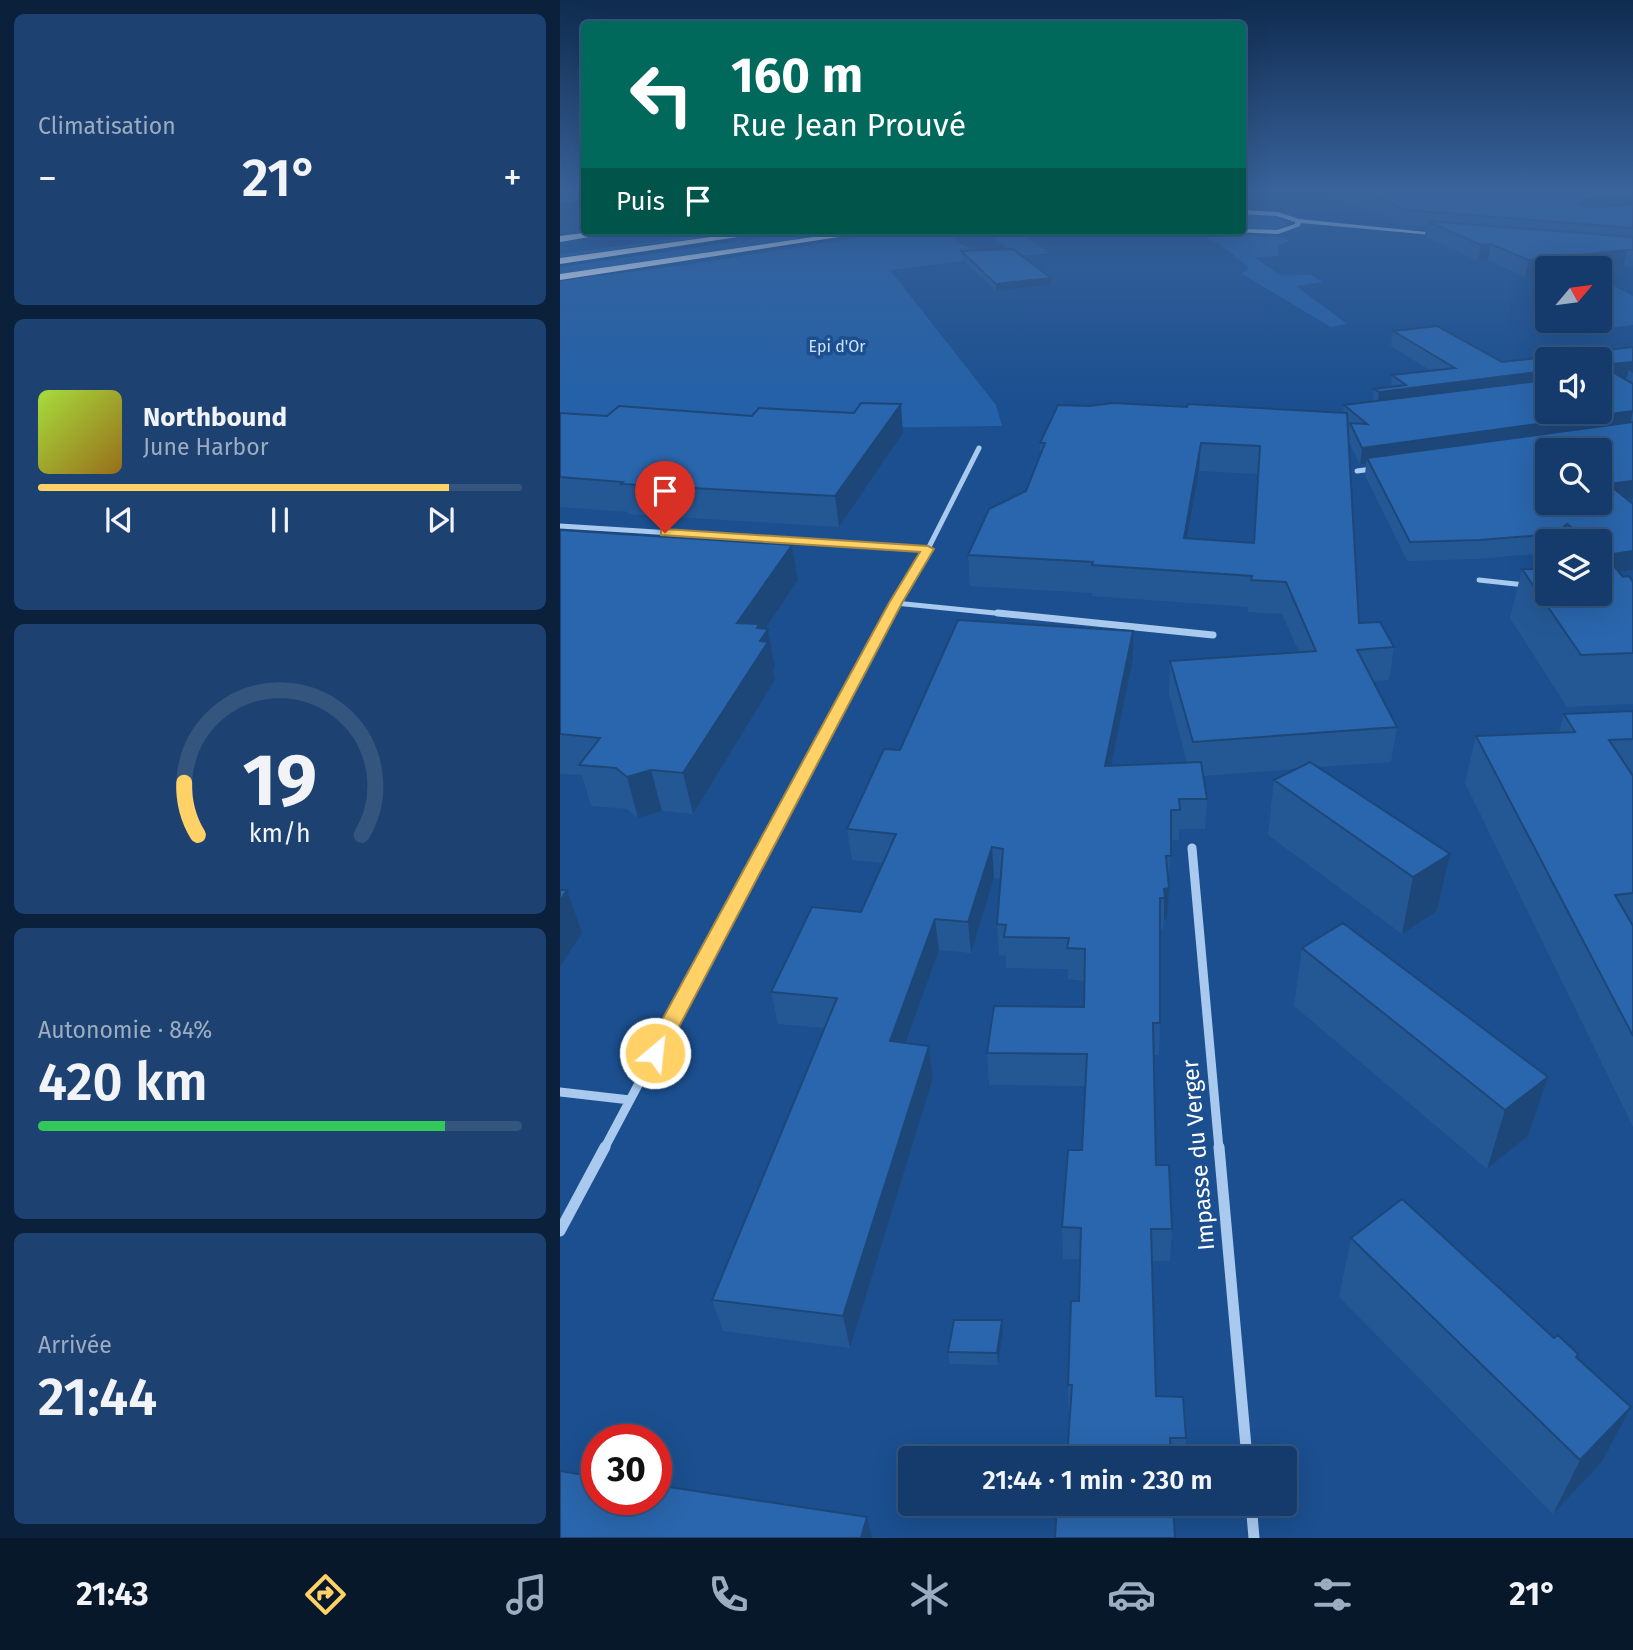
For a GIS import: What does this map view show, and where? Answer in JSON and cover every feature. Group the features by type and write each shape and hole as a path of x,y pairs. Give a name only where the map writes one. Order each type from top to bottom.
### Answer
{"highway":[{"path":"560,277 677,260"}],"street":[{"path":"560,1231 895,603 928,549 979,449"},
{"path":"1357,471 1374,469"},
{"path":"560,526 928,549"},
{"path":"1479,580 1535,586"},
{"path":"895,603 1213,635"},
{"name":"Impasse du Verger","path":"1192,848 1246,1446"},
{"path":"560,1092 629,1100"},
{"path":"1252,1516 1254,1538"}],"green space":[{"path":"610,260 656,260 560,274 560,267"},
{"name":"Epi d'Or","path":"718,260 965,260 890,270 996,405 1002,426 560,432 560,281"},
{"path":"1240,260 1258,260 1278,274 1311,275 1323,282 1296,286 1347,324 1331,327 1242,274 1249,268"},
{"path":"1612,285 1633,296 1633,325 1612,327"}],"building":[{"path":"970,260 1027,260 1051,278 996,284"},
{"path":"1437,326 1502,362 1535,358 1535,372 1379,392 1374,389 1406,385 1392,375 1455,368 1393,331"},
{"path":"1633,347 1633,362 1612,364 1612,349"},
{"path":"1612,373 1633,384 1633,411 1612,414"},
{"path":"1535,381 1535,424 1538,424 1362,448 1350,423 1367,424 1344,405"},
{"path":"861,403 901,404 835,496 621,484 623,482 560,477 560,413 607,416 619,406 752,416 759,408 854,413"},
{"path":"1113,403 1187,407 1188,404 1347,413 1359,623 1380,622 1394,647 1357,650 1397,727 1193,742 1170,661 1316,651 1286,582 1251,580 1252,576 1092,565 1093,562 968,555 989,509 1026,491 1045,443 1040,443 1058,405 1089,406","holes":["1201,443 1260,446 1254,543 1184,538"]},
{"path":"1633,422 1633,481 1612,484 1612,438 1535,438 1535,515 1612,515 1612,487 1633,504 1633,551 1612,554 1612,529 1573,529 1567,524 1562,529 1535,529 1535,536 1410,542 1367,458"},
{"path":"560,530 792,545 737,623 759,624 757,628 768,629 760,641 768,642 683,773 651,770 627,777 616,768 579,765 600,738 560,734"},
{"path":"1612,566 1623,577 1629,576 1633,582 1633,653 1581,655 1547,606 1612,606"},
{"path":"1522,569 1535,569 1535,588"},
{"path":"958,620 1133,631 1105,766 1201,762 1207,799 1179,799 1180,810 1171,810 1171,856 1166,856 1169,888 1164,889 1165,898 1160,898 1160,1023 1153,1023 1156,1165 1169,1165 1172,1229 1151,1229 1156,1396 1183,1397 1186,1438 1170,1438 1170,1446 1068,1446 1072,1385 1068,1385 1071,1301 1079,1301 1081,1228 1062,1227 1068,1150 1082,1150 1087,1054 987,1053 994,1006 1084,1007 1085,949 1067,948 1069,938 1004,937 1006,925 997,924 1003,849 992,847 968,922 935,919 890,1041 929,1046 843,1316 712,1300 837,998 771,992 812,907 861,912 896,834 847,829 884,749 900,750"},
{"path":"1633,711 1633,739 1609,740 1633,776 1633,893 1615,895 1633,926 1633,1036 1476,736 1575,732 1564,714"},
{"path":"1310,762 1450,854 1413,877 1274,780"},
{"path":"560,890 567,890 560,901"},
{"path":"1343,923 1548,1077 1505,1110 1302,948"},
{"path":"1402,1199 1554,1338 1558,1335 1578,1354 1576,1357 1631,1407 1580,1460 1351,1238"},
{"path":"954,1320 1002,1320 997,1353 948,1352"},
{"path":"560,1471 581,1474 581,1515 672,1515 672,1487 867,1517 861,1538 560,1538"},
{"path":"1056,1516 1174,1516 1175,1538 1055,1538"}],"route":[{"path":"655,1053 895,603 928,549 665,533"}]}
